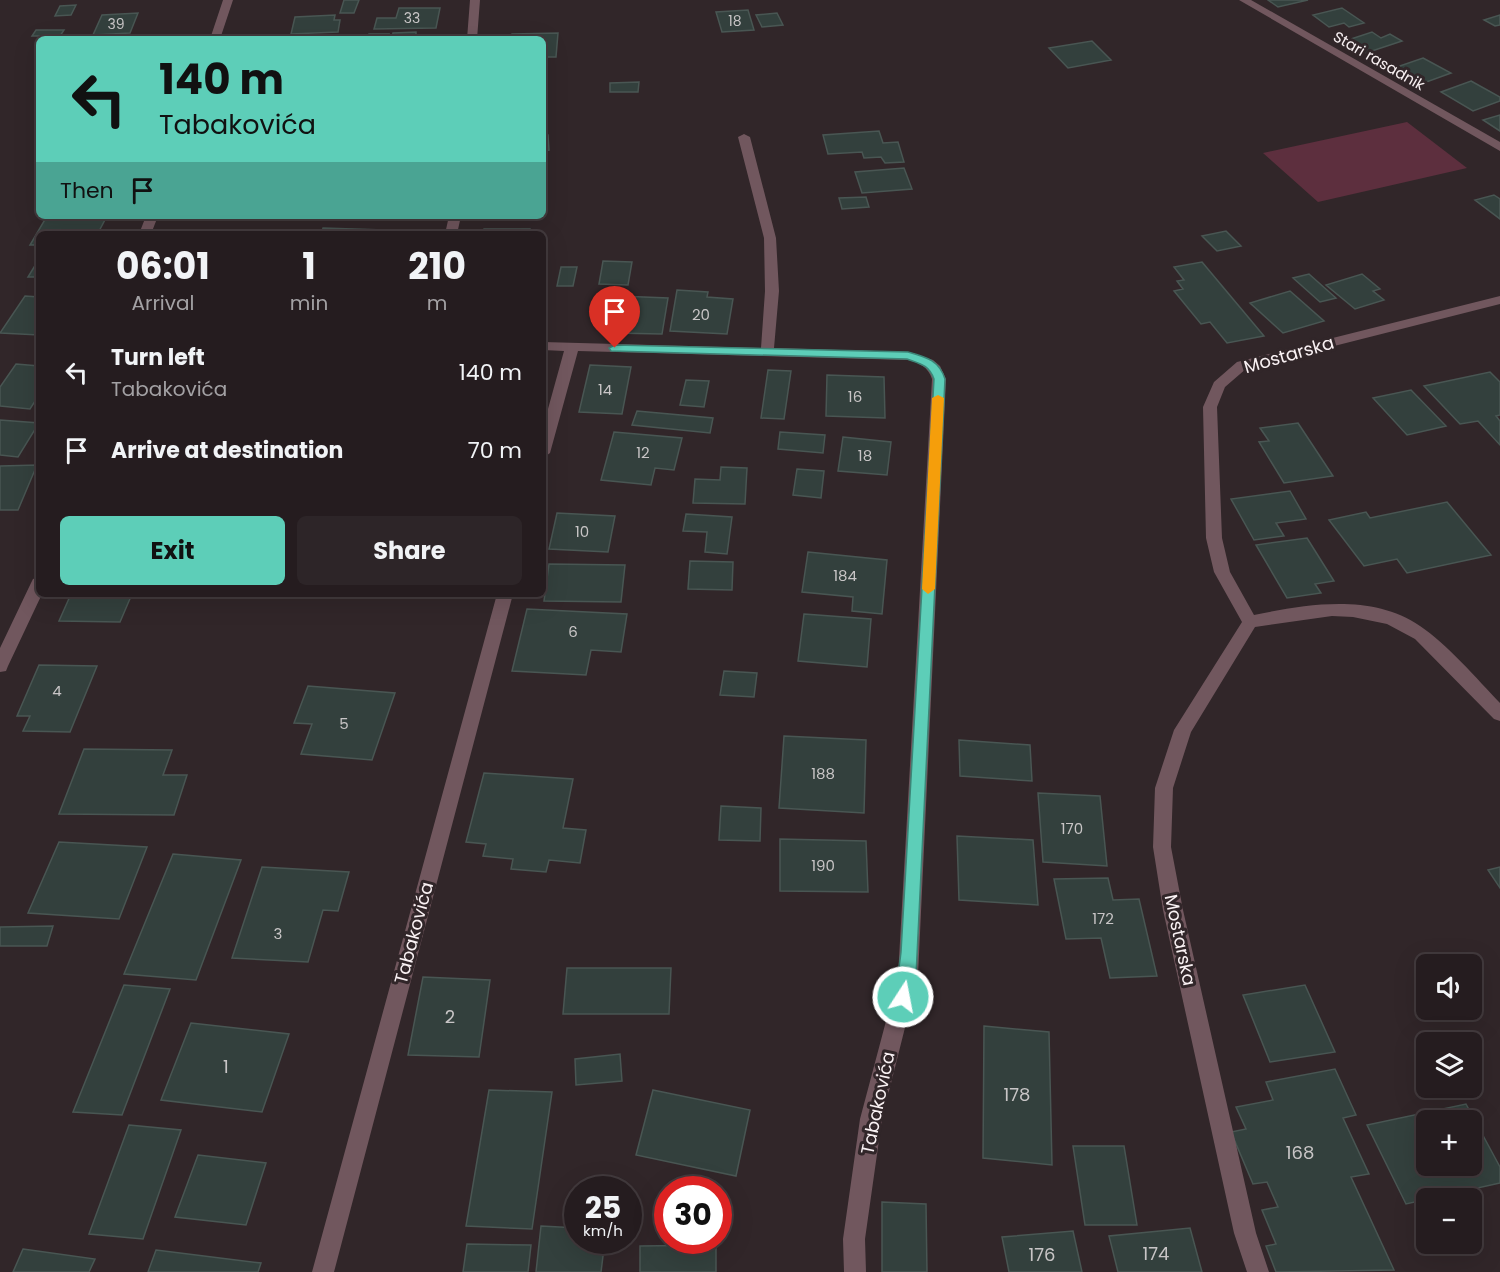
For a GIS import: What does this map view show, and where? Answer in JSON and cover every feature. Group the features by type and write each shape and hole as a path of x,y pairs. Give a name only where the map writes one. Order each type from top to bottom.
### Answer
{"street":[{"path":"215,36 228,0"},
{"path":"472,36 475,0"},
{"name":"Stari rasadnik","path":"1244,0 1500,147"},
{"path":"744,137 770,238 772,291 767,352"},
{"name":"Mostarska","path":"1258,1272 1245,1233 1237,1198 1173,910 1162,847 1164,788 1183,730 1250,622 1222,572 1214,538 1210,407 1219,385 1242,365 1500,300"},
{"name":"Tabakovića","path":"546,346 908,356 930,363 937,370 939,379 908,976 871,1119 854,1239 855,1272"},
{"path":"546,442 572,347"},
{"path":"0,666 36,589"},
{"name":"Tabakovića","path":"323,1272 504,597"},
{"path":"1250,622 1296,612 1363,611 1392,618 1422,637 1457,669 1500,714"}],"shaded area":[{"path":"1407,122 1467,168 1318,202 1263,153"}],"building":[{"path":"344,0 359,0 354,13 340,13"},
{"path":"1268,0 1308,0 1278,7"},
{"path":"76,5 71,15 55,16 60,6"},
{"path":"399,8 440,8 436,28 374,29 377,18 396,18"},
{"path":"1342,8 1364,23 1349,27 1344,23 1329,27 1313,15"},
{"path":"748,10 754,30 722,32 716,12"},
{"path":"138,13 130,33 93,35 102,15"},
{"path":"777,13 783,25 762,27 756,15"},
{"path":"335,15 334,20 340,20 338,32 291,34 295,17"},
{"path":"1500,15 1500,25 1495,26 1484,20"},
{"path":"36,30 64,30 60,36 32,36"},
{"path":"416,32 416,36 392,36 393,33"},
{"path":"1372,32 1381,38 1390,34 1402,41 1366,53 1345,41"},
{"path":"558,33 556,57 546,57 546,36 512,36 512,34"},
{"path":"369,34 389,34 388,36 369,36"},
{"path":"1092,41 1111,60 1068,68 1049,48"},
{"path":"1423,58 1451,73 1421,84 1394,68"},
{"path":"1471,81 1500,97 1500,101 1473,111 1441,92"},
{"path":"639,82 638,92 610,92 610,83"},
{"path":"1500,115 1500,131 1483,120"},
{"path":"879,131 883,143 898,142 904,162 885,163 881,157 864,158 862,152 828,154 823,135"},
{"path":"546,135 548,135 549,150 546,150"},
{"path":"904,168 912,189 862,193 855,172"},
{"path":"1494,195 1500,199 1500,219 1475,200"},
{"path":"866,197 869,207 842,209 839,198"},
{"path":"45,219 105,219 99,231 38,231"},
{"path":"323,228 384,230 384,231 322,231"},
{"path":"484,229 530,229 530,231 484,231"},
{"path":"1226,231 1241,246 1217,251 1202,236"},
{"path":"36,235 36,245 30,245"},
{"path":"603,261 632,262 628,285 599,284"},
{"path":"1202,262 1264,336 1227,343 1210,322 1201,324 1174,291 1183,289 1177,281 1184,280 1174,267"},
{"path":"36,264 36,277 28,277"},
{"path":"561,267 577,267 573,286 557,286"},
{"path":"1309,274 1336,298 1320,302 1293,278"},
{"path":"1362,274 1380,289 1373,291 1384,300 1355,309 1326,285"},
{"path":"677,290 708,292 707,297 733,299 727,334 670,331"},
{"path":"1290,291 1324,321 1283,333 1250,303"},
{"path":"25,296 36,297 36,335 0,333"},
{"path":"619,296 668,298 662,334 613,333"},
{"path":"16,364 36,366 36,400 30,409 0,406 0,387"},
{"path":"590,365 631,367 622,414 579,412"},
{"path":"768,370 791,371 784,419 761,418"},
{"path":"1490,372 1500,382 1500,415 1496,416 1500,421 1500,445 1478,421 1460,424 1424,386"},
{"path":"827,375 884,377 885,418 826,416"},
{"path":"686,380 709,381 704,407 680,405"},
{"path":"1411,390 1446,426 1407,435 1373,398"},
{"path":"637,411 713,418 710,433 632,425"},
{"path":"0,420 36,423 36,428 18,457 0,455"},
{"path":"1298,423 1333,476 1284,483 1259,442 1269,441 1260,428"},
{"path":"614,432 682,438 674,470 655,468 651,485 601,480"},
{"path":"780,432 825,435 823,453 778,449"},
{"path":"843,437 891,442 887,475 838,471"},
{"path":"36,465 18,510 0,510 0,466"},
{"path":"721,467 747,468 745,504 693,503 695,479 720,480"},
{"path":"797,469 824,471 821,498 793,495"},
{"path":"1290,491 1306,519 1276,523 1284,536 1254,540 1231,499"},
{"path":"1447,502 1491,555 1407,573 1397,559 1364,566 1329,520 1366,512 1370,518"},
{"path":"557,513 615,516 608,552 549,549"},
{"path":"686,514 732,517 727,554 705,552 707,532 683,531"},
{"path":"1307,538 1334,581 1315,584 1321,593 1287,598 1256,545"},
{"path":"808,552 887,560 882,614 852,611 853,597 802,592"},
{"path":"690,561 733,562 732,590 688,589"},
{"path":"549,564 625,565 621,602 544,601"},
{"path":"70,597 131,597 120,622 59,621"},
{"path":"527,609 627,614 621,652 591,650 586,675 512,671"},
{"path":"804,614 871,619 867,667 798,661"},
{"path":"39,665 97,666 70,732 23,731 30,716 17,716"},
{"path":"724,671 757,673 754,697 720,695"},
{"path":"308,686 395,693 372,760 301,754 312,724 294,723"},
{"path":"784,736 866,740 864,813 779,808"},
{"path":"959,740 1030,745 1032,781 960,776"},
{"path":"84,749 172,750 163,775 187,775 174,815 59,814"},
{"path":"484,773 573,779 563,828 586,830 580,863 549,860 546,872 511,869 513,859 483,856 486,844 466,842"},
{"path":"1038,793 1100,796 1107,866 1043,862"},
{"path":"721,806 761,808 760,841 719,840"},
{"path":"957,836 1033,840 1038,905 959,900"},
{"path":"780,839 866,841 868,892 780,891"},
{"path":"59,842 147,847 119,919 28,913"},
{"path":"173,854 241,860 196,980 124,974"},
{"path":"262,867 349,872 338,911 323,910 308,962 232,958"},
{"path":"1500,867 1500,888 1488,870"},
{"path":"1108,878 1113,900 1139,899 1157,976 1110,978 1101,938 1066,939 1054,879"},
{"path":"53,926 47,946 0,946 0,927"},
{"path":"567,968 671,968 669,1014 563,1014"},
{"path":"423,977 490,980 479,1057 408,1055"},
{"path":"124,985 170,989 122,1115 73,1112"},
{"path":"1305,985 1335,1052 1270,1062 1243,995"},
{"path":"191,1023 289,1034 262,1112 161,1100"},
{"path":"984,1026 1049,1032 1052,1165 983,1158"},
{"path":"620,1054 622,1081 576,1085 575,1059"},
{"path":"1335,1069 1356,1115 1343,1118 1369,1174 1351,1177 1394,1270 1276,1272 1266,1246 1276,1244 1262,1210 1278,1207 1267,1182 1253,1184 1231,1132 1246,1129 1236,1107 1273,1100 1266,1082"},
{"path":"489,1090 552,1092 532,1229 466,1226"},
{"path":"653,1090 750,1110 736,1176 636,1155"},
{"path":"1466,1104 1469,1110 1438,1110"},
{"path":"1416,1115 1416,1176 1482,1176 1482,1134 1500,1167 1500,1183 1478,1188 1416,1188 1416,1202 1406,1204 1367,1125"},
{"path":"129,1125 181,1130 143,1239 89,1234"},
{"path":"1073,1146 1124,1146 1137,1225 1085,1225"},
{"path":"198,1155 266,1163 246,1225 175,1217"},
{"path":"882,1202 926,1204 927,1272 882,1272"},
{"path":"541,1226 564,1227 564,1254 603,1254 601,1272 536,1272"},
{"path":"1190,1228 1202,1272 1118,1272 1109,1236"},
{"path":"1073,1231 1082,1272 1009,1272 1002,1237"},
{"path":"467,1244 531,1245 528,1272 463,1272"},
{"path":"642,1246 654,1246 654,1254 716,1254 716,1272 640,1272"},
{"path":"23,1249 95,1259 89,1272 13,1272"},
{"path":"156,1250 261,1263 258,1272 148,1272"}],"slow traffic":[{"path":"928,589 938,398"}],"route":[{"path":"615,348 908,356 930,363 937,370 939,379 908,976 903,997"}]}
